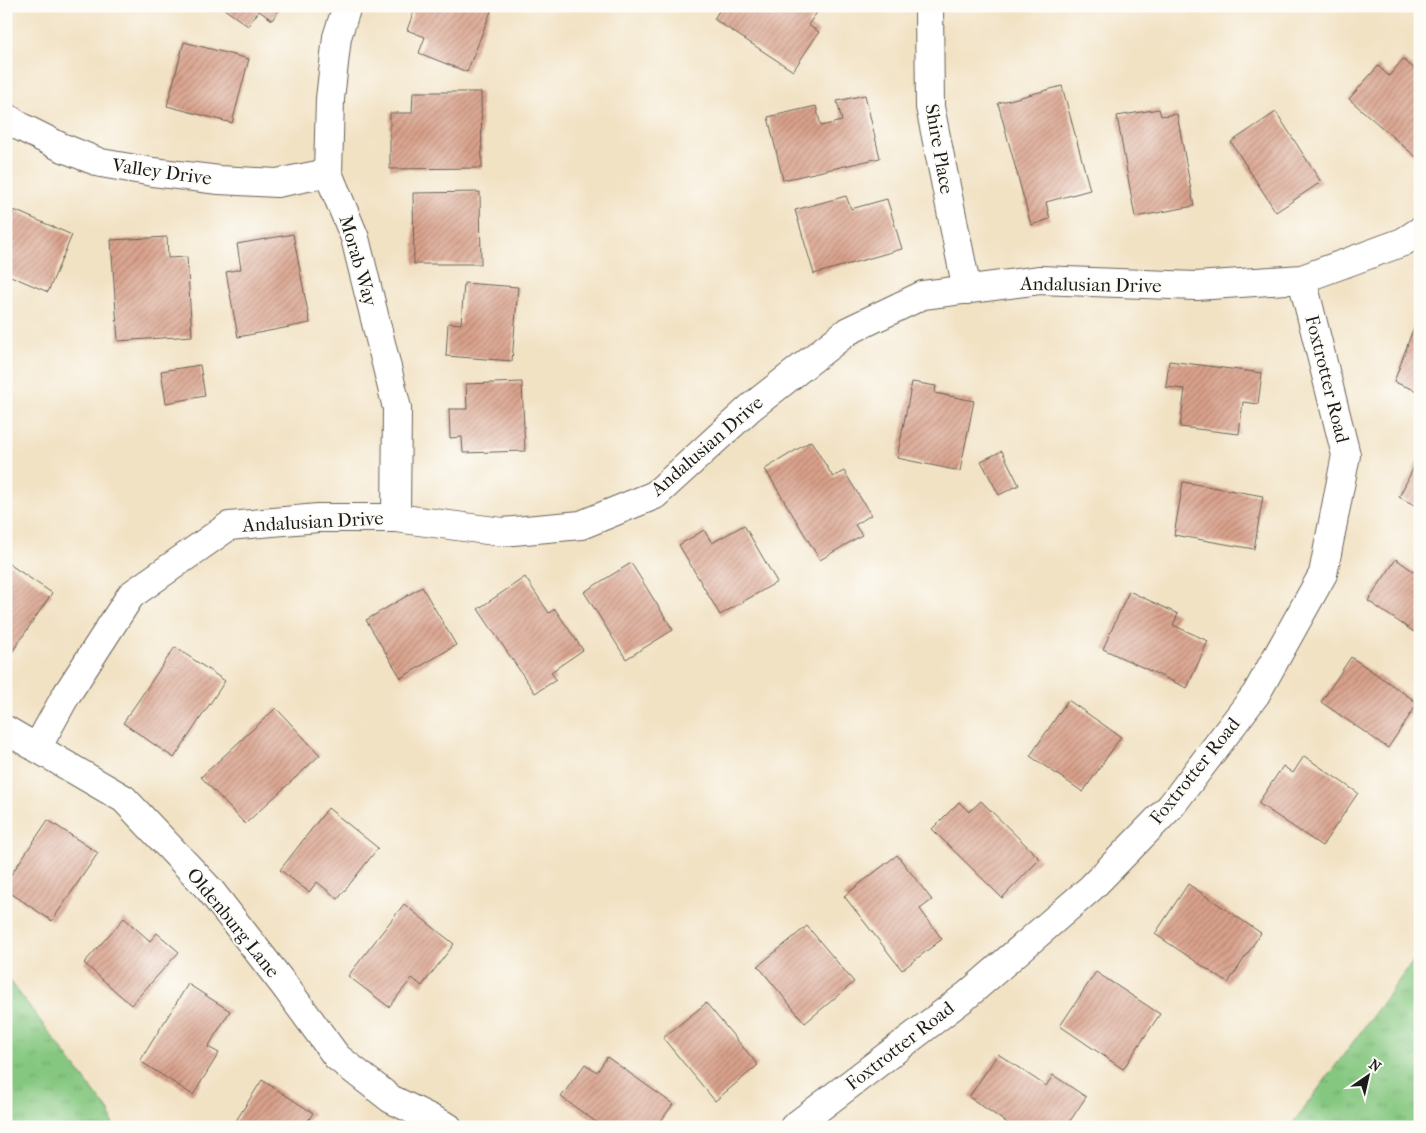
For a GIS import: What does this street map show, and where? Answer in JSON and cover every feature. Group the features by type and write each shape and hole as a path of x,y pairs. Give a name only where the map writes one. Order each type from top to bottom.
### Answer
{"street":[{"name":"Morab Way","path":"347,6 337,37 330,99 328,173 355,238 397,408 396,518"},
{"name":"Shire Place","path":"929,6 930,107 967,290"},
{"name":"Valley Drive","path":"6,117 23,128 61,147 101,163 144,171 219,180 277,183 328,173"},
{"name":"Andalusian Drive","path":"37,748 66,697 131,595 229,526 318,518 396,518 502,532 581,525 655,495 750,408 848,331 923,295 1040,280 1196,286 1302,279 1403,242 1420,232"},
{"name":"Foxtrotter Road","path":"794,1127 966,996 1091,888 1171,806 1256,694 1323,574 1346,455 1302,279"},
{"name":"Oldenburg Lane","path":"6,730 124,799 210,890 284,985 336,1057 391,1099 448,1127"}],"green space":[{"path":"1420,952 1420,1127 1290,1127"},
{"path":"6,980 11,982 110,1113 113,1127 6,1127"}],"building":[{"path":"220,6 282,6 272,20 259,11 248,26"},
{"path":"416,6 493,6 467,72 419,53 425,37 407,30"},
{"path":"722,6 811,6 818,11 808,25 819,32 793,71 714,19"},
{"path":"184,42 249,59 232,123 167,106"},
{"path":"1403,59 1420,74 1420,153 1416,157 1349,99 1378,66 1389,76"},
{"path":"1062,86 1090,190 1046,202 1050,219 1031,225 998,103"},
{"path":"413,92 481,92 482,168 390,169 390,113 412,113"},
{"path":"865,95 880,158 783,180 768,117 816,106 821,126 842,121 837,101"},
{"path":"1159,109 1161,116 1177,114 1194,206 1135,217 1117,116"},
{"path":"1276,112 1321,182 1276,212 1231,142"},
{"path":"480,192 481,264 414,264 413,193"},
{"path":"846,196 851,209 887,199 902,249 814,274 795,210"},
{"path":"14,210 72,235 48,292 6,274 6,228"},
{"path":"293,234 310,323 238,337 226,272 241,269 237,244"},
{"path":"167,237 168,258 187,257 192,336 118,341 111,240"},
{"path":"464,283 518,287 512,361 446,356 448,323 461,324"},
{"path":"1415,324 1420,326 1420,392 1394,382"},
{"path":"1169,361 1262,373 1258,404 1243,402 1239,434 1180,427 1185,389 1166,387"},
{"path":"200,365 205,396 166,403 161,371"},
{"path":"522,382 525,451 463,453 462,437 450,438 449,409 467,409 466,384"},
{"path":"912,382 936,386 935,393 974,401 960,471 897,458"},
{"path":"811,441 833,477 844,471 871,515 855,525 862,535 820,560 765,469"},
{"path":"1002,451 1019,485 999,495 981,461"},
{"path":"1420,455 1420,508 1399,497"},
{"path":"1183,482 1263,496 1254,549 1174,535"},
{"path":"744,525 777,582 720,615 679,545 704,530 712,543"},
{"path":"1396,559 1420,576 1420,636 1368,601"},
{"path":"6,562 52,593 12,652 6,648"},
{"path":"631,563 673,630 626,659 584,592"},
{"path":"525,577 549,613 555,609 583,650 551,672 556,680 535,693 478,609"},
{"path":"422,587 456,645 401,678 366,620"},
{"path":"1129,591 1178,614 1173,625 1208,641 1187,688 1103,649"},
{"path":"175,647 225,681 174,758 123,723"},
{"path":"1351,657 1418,703 1388,748 1321,702"},
{"path":"1068,700 1121,737 1083,792 1030,756"},
{"path":"276,708 320,755 245,824 201,777"},
{"path":"1304,756 1358,793 1322,846 1258,803 1283,766 1293,773"},
{"path":"981,801 1040,859 1002,898 932,829 959,802 969,812"},
{"path":"328,808 378,848 338,899 317,882 309,892 280,870"},
{"path":"48,820 98,853 52,921 6,890 6,882"},
{"path":"897,855 932,900 920,909 942,939 902,970 844,896"},
{"path":"1188,884 1261,933 1228,983 1155,934"},
{"path":"404,904 454,944 422,986 412,978 389,1007 348,976"},
{"path":"124,918 150,941 157,933 179,952 131,1005 84,963"},
{"path":"807,926 854,982 805,1023 758,966"},
{"path":"1096,972 1160,1014 1123,1069 1060,1026"},
{"path":"188,984 230,1011 208,1047 219,1053 193,1095 140,1061"},
{"path":"706,1003 758,1065 715,1101 663,1038"},
{"path":"998,1054 1046,1086 1053,1075 1086,1097 1066,1127 1013,1127 969,1097"},
{"path":"607,1057 673,1104 657,1127 603,1127 561,1097 585,1064 597,1072"},
{"path":"262,1080 313,1113 304,1127 232,1127"}]}
